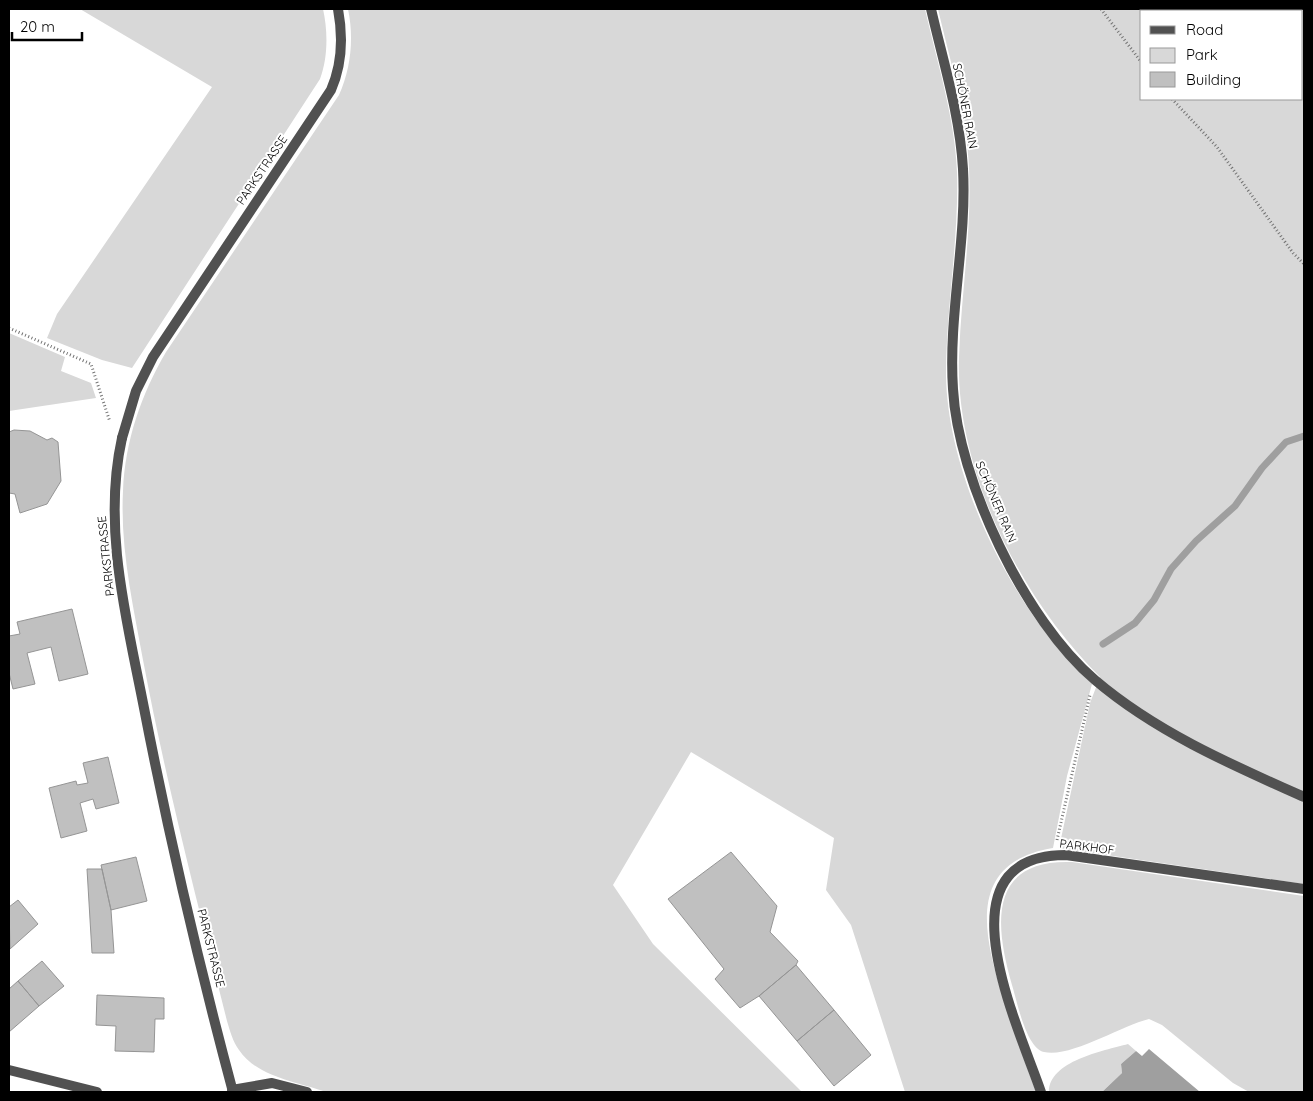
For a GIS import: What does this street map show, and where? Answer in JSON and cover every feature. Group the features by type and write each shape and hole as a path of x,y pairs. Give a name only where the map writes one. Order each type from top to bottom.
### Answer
{"street":[{"name":"PARKSTRASSE","path":"307,1092 272,1083 233,1091 157,773 119,573 114,513 115,477 122,438 134,398 153,357 331,90 336,77 340,52 338,9"},
{"name":"SCHÖNER RAIN","path":"931,9 958,129 963,169 962,245 953,355 954,404 969,474 998,543 1044,622 1069,654 1095,680 1173,734 1241,768 1304,796"},
{"name":"PARKHOF","path":"1041,1092 1002,975 994,940 993,915 999,892 1013,872 1030,861 1054,855 1304,889"},
{"path":"9,1070 97,1092"}],"path":[{"path":"1101,9 1140,60"},
{"path":"1173,100 1217,147 1293,253 1304,264"},
{"path":"9,328 89,362 94,366 108,419 122,438"},
{"path":"1054,855 1088,702"}],"green space":[{"path":"80,9 323,9 325,17 326,53 320,79 132,368 102,360 47,338 57,314 212,87"},
{"path":"348,9 925,9 945,90 956,152 956,223 946,376 950,416 959,458 973,501 991,543 1012,583 1037,621 1064,655 1092,684 1067,776 1053,848 1026,856 1007,868 995,883 988,902 989,944 994,968 1036,1092 905,1092 851,925 826,890 834,838 691,752 613,885 653,944 802,1092 326,1092 267,1073 256,1067 237,1047 227,1021 182,841 143,660 125,555 123,534 124,472 136,419 149,385 166,352 339,95 349,64 351,31"},
{"path":"938,9 1304,9 1304,884 1059,848 1090,703 1100,677 1071,645 1044,610 1020,571 998,530 981,487 968,444 961,400 959,357 970,192 968,148 953,68"},
{"path":"9,333 65,357 61,371 91,383 96,398 9,411"},
{"path":"1072,862 1304,896 1304,1092 1249,1092 1233,1083 1162,1025 1149,1019 1068,1050 1055,1053 1044,1052 1038,1049 1032,1042 1023,1023 1006,963 1001,919 1004,900 1011,884 1024,872 1044,864"},
{"path":"1128,1044 1136,1051 1121,1064 1122,1073 1102,1092 1049,1092 1051,1081 1067,1065 1092,1054"}],"shaded area":[{"path":"1149,1049 1200,1092 1102,1092 1122,1073 1121,1064 1136,1051 1142,1056"}],"building":[{"path":"14,430 30,431 47,440 52,438 58,442 61,481 47,504 20,513 15,494 9,493 9,432"},
{"path":"72,609 88,674 59,681 51,647 27,653 35,684 13,689 9,673 9,636 20,634 17,622"},
{"path":"108,757 119,803 96,809 93,799 80,803 87,831 61,838 49,788 76,781 77,785 88,783 83,763"},
{"path":"731,852 777,906 770,932 798,961 796,965 759,996 740,1008 715,979 724,969 668,899"},
{"path":"136,857 147,901 111,910 101,865"},
{"path":"87,869 102,869 111,910 114,953 92,953"},
{"path":"18,900 38,924 10,949 9,907"},
{"path":"42,961 64,986 39,1006 18,981"},
{"path":"796,965 834,1010 797,1041 759,996"},
{"path":"18,981 39,1006 9,1032 9,989"},
{"path":"97,995 164,998 164,1019 155,1019 154,1052 115,1051 116,1026 96,1025"},
{"path":"834,1010 871,1055 834,1086 797,1041"}],"waterway":[{"path":"1103,644 1135,623 1154,600 1171,569 1196,541 1235,506 1262,468 1286,442 1304,436"}]}
